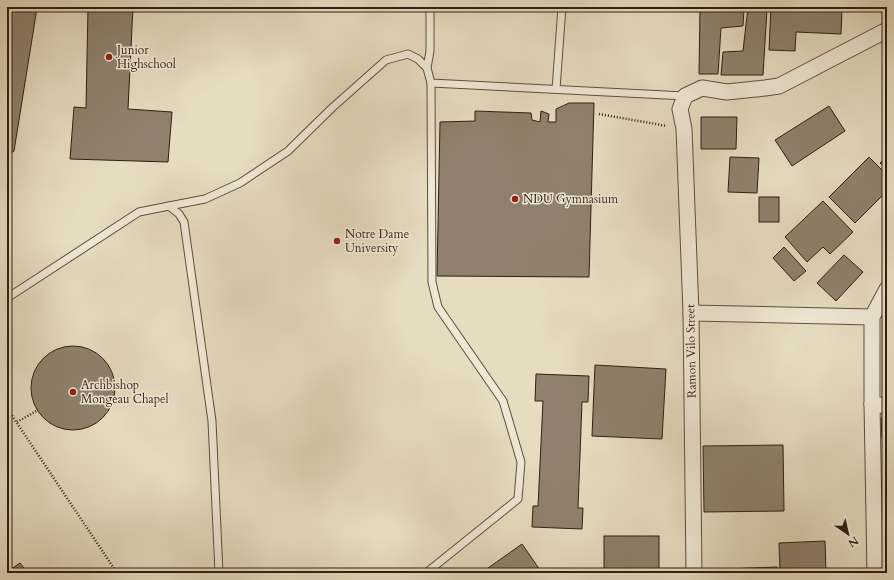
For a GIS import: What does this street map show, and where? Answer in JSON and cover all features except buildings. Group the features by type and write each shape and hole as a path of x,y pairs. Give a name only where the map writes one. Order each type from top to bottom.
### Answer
{"street":[{"path":"685,96 702,88 727,92 779,86 887,30"},
{"name":"Ramon Vilo Street","path":"685,96 680,109 684,129 691,313 694,573"},
{"path":"875,573 872,317 887,289"},
{"path":"691,313 872,317"},
{"path":"872,404 887,406"}],"lane":[{"path":"426,573 518,499 521,462 503,401 438,307 432,282 431,83 427,68 430,51 430,7"},
{"path":"556,89 562,7"},
{"path":"7,298 139,212 206,199 240,183 288,151 333,107 386,60 408,54 418,59 427,68"},
{"path":"431,83 685,96"},
{"path":"169,206 179,214 184,222 212,421 219,573"}],"path":[{"path":"599,114 684,129"},
{"path":"7,408 117,573"},
{"path":"17,422 38,410"}],"place":[{"name":"Junior Highschool","path":"109,57"},
{"name":"NDU Gymnasium","path":"515,199"},
{"name":"Notre Dame University","path":"337,241"},
{"name":"Archbishop Mongeau Chapel","path":"73,392"}]}
